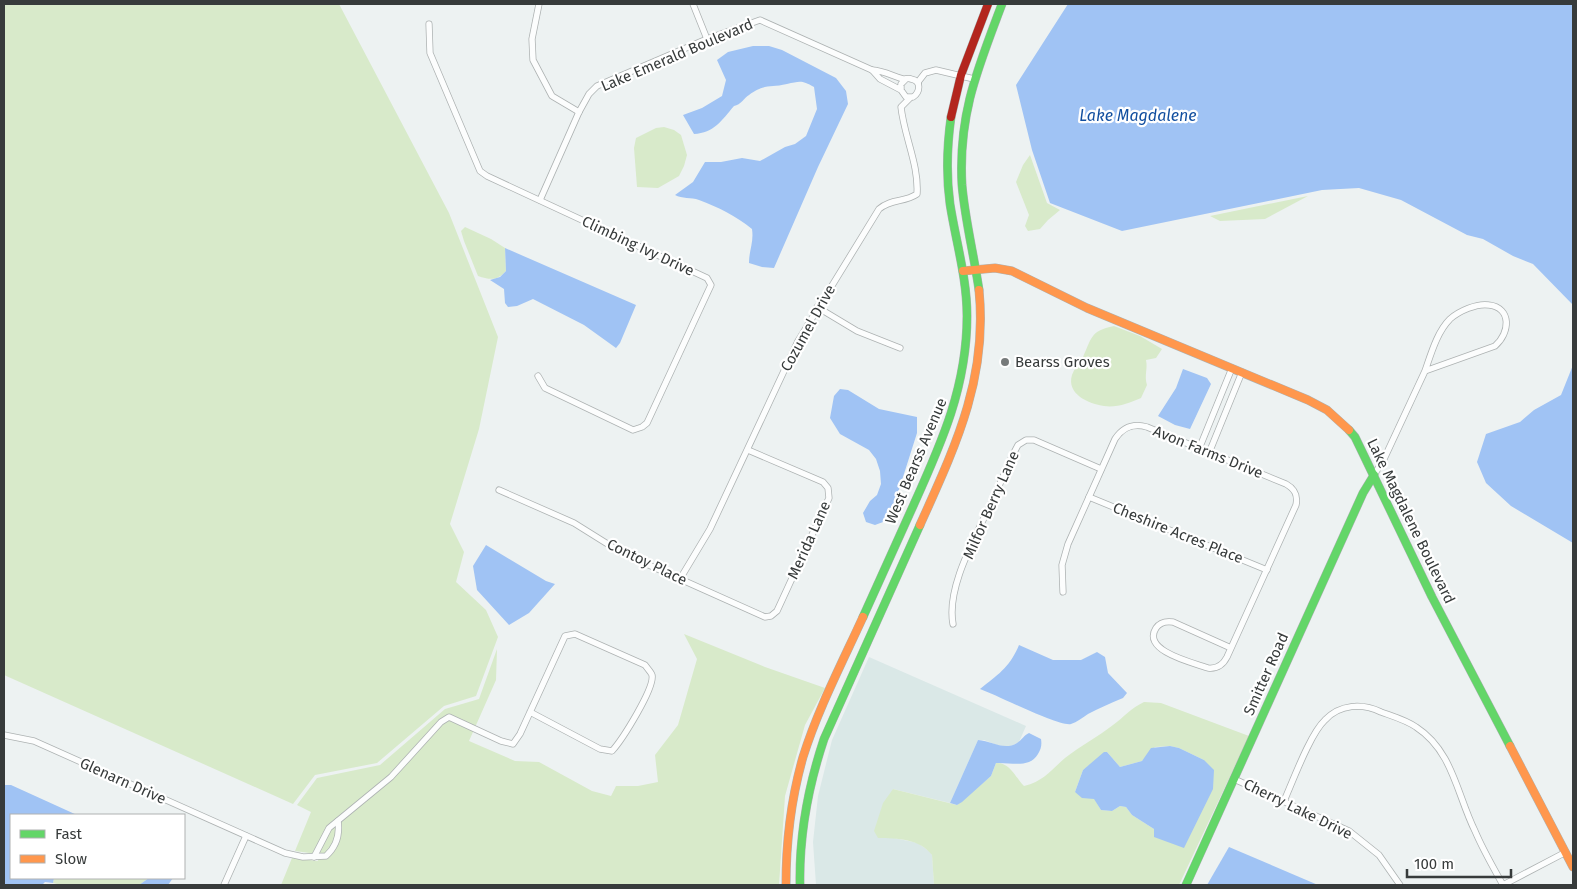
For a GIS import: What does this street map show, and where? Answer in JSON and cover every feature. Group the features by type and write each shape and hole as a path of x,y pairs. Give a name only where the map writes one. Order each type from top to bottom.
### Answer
{"main road":[{"name":"West Bearss Avenue","path":"786,885 786,846 789,816 805,751 818,717 942,442 956,404 964,369 967,306 963,271 951,208 948,175 951,125 960,76 988,4"},
{"name":"West Bearss Avenue","path":"800,885 800,850 803,818 808,790 818,754 953,451 970,405 978,365 981,336 980,300 962,182 963,138 974,78 1002,4"},
{"name":"Lake Magdalene Boulevard","path":"963,271 995,268 1012,271 1087,308 1308,400 1327,410 1344,425 1355,438 1427,588 1573,867"},
{"name":"Smitter Road","path":"1186,885 1363,493 1374,475"}],"street":[{"path":"539,4 532,39 533,60 552,96 579,112"},
{"path":"693,4 707,39"},
{"name":"Lake Emerald Boulevard","path":"540,200 579,112 589,94 597,86 707,39 760,20 872,70 884,71 906,79"},
{"name":"Climbing Ivy Drive","path":"429,24 430,53 480,171 487,176 707,278 711,285 647,423 642,427 633,430 545,388 538,376"},
{"name":"Lake Emerald Boulevard","path":"872,70 880,79 901,90"},
{"path":"918,82 925,73 936,70 974,78"},
{"path":"906,79 914,79 918,82 920,88 918,93 910,98 905,96 901,90 901,84 906,79"},
{"name":"Cozumel Drive","path":"680,579 710,529 798,341 818,307 879,209 887,202 910,198 917,194 918,181 902,122 901,107 910,98"},
{"path":"1374,475 1384,460 1425,371 1438,337 1450,318 1458,313 1481,305 1491,304 1500,310 1507,325 1506,333 1496,346 1425,371"},
{"path":"818,307 858,331 900,348"},
{"path":"1199,449 1232,368"},
{"path":"1209,453 1242,372"},
{"path":"1212,416 1222,420"},
{"name":"Avon Farms Drive","path":"1063,592 1062,574 1064,557 1074,530 1118,433 1131,426 1147,427 1286,484 1296,492 1296,505 1231,648 1222,664 1215,668 1208,668 1159,649 1156,646 1153,635 1163,622 1173,622 1231,648"},
{"name":"Milfor Berry Lane","path":"952,624 952,603 965,561 1018,445 1026,440 1034,440 1101,469"},
{"name":"Merida Lane","path":"748,450 823,482 828,488 829,498 777,611 771,616"},
{"name":"Contoy Place","path":"499,490 574,522 622,553 765,616 771,616"},
{"name":"Cheshire Acres Place","path":"1089,497 1267,570"},
{"path":"314,857 329,828 391,777 441,722 449,717 501,741 512,744 520,734 530,712 565,636 575,634 619,653 645,665 652,674 652,685 622,740 612,751 600,749 530,712"},
{"path":"1284,801 1315,732 1324,720 1334,712 1348,707 1361,706 1375,709 1416,727 1440,749 1450,767 1474,830 1503,885 1566,852"},
{"name":"Glenarn Drive","path":"4,735 34,741 285,853 314,857"},
{"name":"Cherry Lake Drive","path":"1234,779 1349,831 1379,855 1400,885"},
{"path":"314,857 326,856 337,843 338,821"},
{"path":"224,885 246,836"}],"shaded area":[{"path":"869,657 1026,726 1019,742 1009,747 978,740 950,803 893,789 878,838 894,838 918,843 930,852 932,855 934,885 816,885 813,842 818,796 832,740"}],"green space":[{"path":"4,4 339,4 449,213 498,337 479,429 450,524 464,552 456,582 486,610 498,637 476,696 444,706 377,763 315,775 293,804 4,675"},
{"path":"664,127 674,130 681,135 687,155 684,166 679,176 658,188 637,187 634,148 636,138 656,128"},
{"path":"1030,155 1047,203 1060,210 1040,229 1028,231 1025,226 1029,215 1016,182 1023,165"},
{"path":"1308,196 1265,219 1220,221 1210,216"},
{"path":"465,227 505,248 506,271 500,277 493,279 478,276 461,231"},
{"path":"1114,326 1140,336 1162,349 1156,358 1146,360 1147,385 1141,398 1118,406 1104,406 1080,397 1072,388 1071,382 1072,375 1092,337 1100,330"},
{"path":"684,634 765,667 825,688 805,725 785,796 779,885 281,885 292,858 318,861 317,854 295,851 311,812 297,805 317,778 380,765 445,709 479,699 497,649 496,680 469,741 515,761 539,762 592,791 611,796 616,786 638,786 658,782 655,755 678,725 697,659"},
{"path":"1144,702 1161,703 1249,736 1179,885 934,885 932,855 927,850 908,840 878,838 874,831 883,803 893,789 957,805 991,776 996,763 1009,767 1024,786 1031,784 1042,778 1065,758","holes":["1170,746 1179,748 1204,760 1154,829 1132,815 1126,807 1120,806 1112,811 1101,810 1094,798 1075,792 1083,770 1107,752 1120,767 1142,761 1155,747"]},
{"path":"54,879 148,879 139,885 53,883"}],"water":[{"name":"Lake Magdalene","path":"1068,4 1573,4 1573,305 1533,264 1513,256 1483,239 1467,235 1401,200 1359,188 1322,190 1122,231 1050,203 1032,150 1016,85"},
{"path":"753,46 769,46 782,50 836,78 846,91 848,104 774,268 749,263 752,229 746,224 727,212 706,203 675,195 693,182 705,162 721,162 742,158 760,161 785,147 795,144 806,136 817,109 814,87 801,82 768,86 755,91 734,106 712,128 694,134 683,115 702,108 722,96 726,80 717,60 728,52"},
{"path":"505,248 636,305 620,343 616,348 584,325 533,299 517,306 508,307 505,303 504,289 490,280 500,277 506,271"},
{"path":"1573,365 1573,543 1511,506 1486,483 1477,462 1486,434 1520,422 1534,410 1561,395"},
{"path":"1183,369 1207,378 1211,384 1190,429 1175,425 1158,416 1176,388"},
{"path":"840,389 848,390 879,409 917,417 917,433 896,499 883,522 875,525 866,522 863,513 870,501 877,495 881,484 880,471 876,459 869,450 840,434 830,418 834,396"},
{"path":"486,545 546,581 555,584 529,613 509,625 477,590 473,566"},
{"path":"1019,645 1053,660 1081,660 1097,652 1105,657 1108,673 1127,693 1123,698 1071,724 1064,724 980,689 1007,665"},
{"path":"1029,733 1041,739 1041,749 1034,759 1030,762 1019,764 996,763 991,776 962,802 957,805 950,803 978,740 1007,746 1017,743"},
{"path":"1170,746 1179,748 1204,760 1214,770 1213,789 1184,848 1154,837 1154,829 1132,815 1126,807 1120,806 1112,811 1101,810 1094,799 1082,798 1075,792 1083,770 1104,752 1107,752 1120,767 1142,761 1151,748"},
{"path":"4,785 11,785 75,814 10,814 10,879 54,879 53,883 45,882 42,885 4,885"},
{"path":"1229,847 1318,885 1207,885"},
{"path":"148,879 172,879 168,885 139,885"}],"traffic: fast":[{"path":"979,290 962,185 963,136 978,71 1002,4"},
{"path":"863,617 943,436 958,390 963,366 967,302 952,218 948,182 951,117"},
{"path":"1349,430 1355,437 1432,597 1510,746"},
{"path":"1186,885 1363,493 1374,475"},
{"path":"800,885 803,829 813,775 824,739 920,525"}],"traffic: slow":[{"path":"963,271 995,268 1012,271 1087,308 1308,400 1327,410 1349,430"},
{"path":"920,525 956,440 974,383 980,322 979,290"},
{"path":"786,885 790,821 803,757 823,704 863,617"},
{"path":"1510,746 1573,867"}],"traffic: jam":[{"path":"951,117 961,75 988,4"}],"place":[{"name":"Bearss Groves","path":"1005,362"}]}
